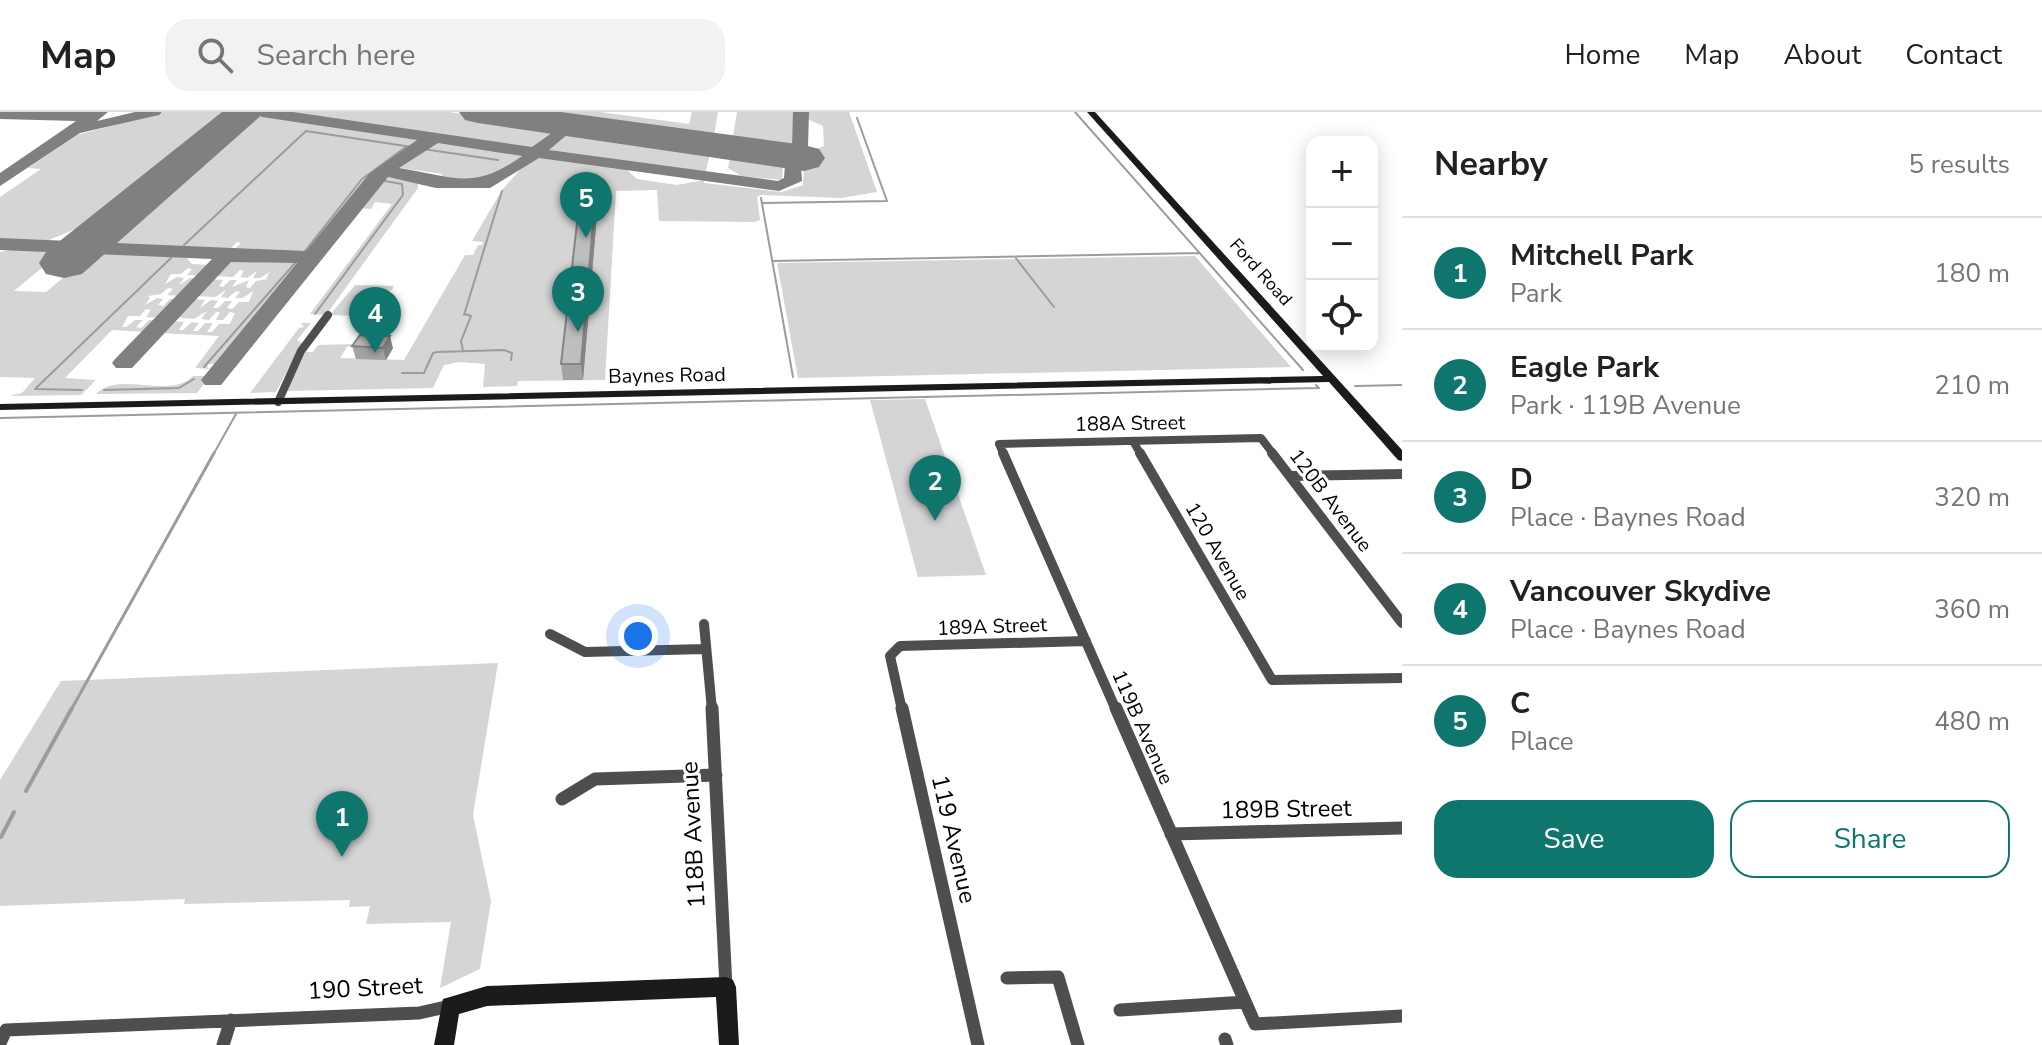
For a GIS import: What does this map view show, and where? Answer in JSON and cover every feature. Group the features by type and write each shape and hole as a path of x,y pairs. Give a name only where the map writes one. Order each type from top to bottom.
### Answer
{"street":[{"name":"Ford Road","path":"1091,112 1402,457"},
{"path":"278,402 301,351 328,315"},
{"name":"Baynes Road","path":"0,407 1334,379"},
{"name":"188A Street","path":"999,444 1261,438"},
{"name":"120B Avenue","path":"1261,438 1402,623"},
{"name":"120 Avenue","path":"1133,441 1272,680 1402,678"},
{"name":"119B Avenue","path":"999,444 1255,1024 1402,1016"},
{"path":"1290,476 1402,474"},
{"name":"118B Avenue","path":"704,624 716,775 729,1045"},
{"path":"550,634 585,652 706,649"},
{"name":"189A Street","path":"900,646 1086,641"},
{"name":"119 Avenue","path":"900,646 890,656 978,1045"},
{"path":"562,799 595,779 716,775"},
{"name":"189B Street","path":"1171,834 1402,828"},
{"path":"1007,978 1058,977 1078,1045"},
{"name":"190 Street","path":"3,1036 231,1020 419,1013 487,996 726,987"},
{"path":"1120,1010 1245,1002"},
{"path":"444,1045 450,1006"},
{"path":"223,1045 231,1020"}],"shaded area":[{"path":"164,112 234,112 102,218 44,242 0,240 0,197 41,169 28,168 77,135"},
{"path":"273,112 449,112 549,126 555,133 539,146 521,149"},
{"path":"507,112 600,112 689,124 692,112 718,112 713,141"},
{"path":"737,112 797,112 796,147 783,150 732,143"},
{"path":"805,112 849,112 877,192 841,198 760,195 757,197 760,220 755,222 659,221 657,190 616,191 605,380 518,381 517,386 483,387 485,364 459,362 444,365 433,388 286,391 305,352 313,352 318,345 358,344 347,347 340,358 404,360 465,255 473,255 478,245 482,245 483,242 472,241 502,190 527,162 546,156 625,168 637,179 677,185 704,180 704,183 782,192 803,185 804,163 810,155 805,153 824,146 823,126 805,118"},
{"path":"266,114 423,138 374,175 307,253 234,250 241,243 237,242 229,250 117,245 111,237 254,116"},
{"path":"581,131 711,149 706,171 691,175 555,154 547,147 564,134"},
{"path":"436,140 517,152 522,159 496,175 463,180 394,167"},
{"path":"731,152 770,157 783,165 782,180 741,176 728,168"},
{"path":"381,176 418,183 418,188 326,315 310,314 392,204 375,202 371,209 355,208"},
{"path":"14,249 62,251 14,291 46,292 93,253 185,256 192,264 213,265 202,276 187,275 192,269 188,268 181,274 171,274 165,284 177,277 184,278 179,285 190,278 199,278 182,296 167,295 173,289 168,288 161,294 148,296 150,298 145,305 157,298 163,299 158,305 163,306 170,299 179,299 161,318 146,317 151,310 146,309 140,316 128,316 122,327 135,320 143,320 136,327 141,328 149,320 158,321 147,332 112,330 65,378 96,380 81,395 9,396 22,393 35,378 0,377 0,252"},
{"path":"1195,256 1291,367 798,378 777,263"},
{"path":"231,259 300,262 215,364 209,364 207,367 210,369 195,368 219,336 160,333 171,321 184,322 179,330 192,322 199,323 193,331 198,331 205,323 213,323 207,332 212,332 219,324 230,324 235,313 230,312 223,320 216,320 220,312 209,320 201,319 207,311 194,319 174,317 193,299 205,300 200,308 211,300 218,301 213,308 218,308 225,301 232,301 227,308 232,309 239,302 249,302 253,291 243,298 235,298 240,292 236,291 228,298 221,297 226,290 215,297 195,296 211,279 223,280 219,286 223,287 230,280 237,280 232,287 249,280 246,287 250,288 256,281 268,279 270,272 253,278 257,271 247,278 240,277 244,271 240,270 233,277 215,276"},
{"path":"355,285 394,286 392,290 384,291 391,293 388,297 379,298 386,300 383,305 374,306 381,308 376,317 330,315"},
{"path":"301,323 311,323 297,340 302,343 276,392 250,393 299,328 304,327"},
{"path":"193,376 210,376 197,393 96,394 117,384 171,386"},
{"path":"925,399 986,575 918,577 870,400"},
{"path":"498,663 473,815 491,901 480,969 440,988 451,922 366,924 370,906 349,907 350,900 184,904 185,899 0,906 0,780 61,681"}],"building":[{"path":"581,188 596,188 581,364 561,364"},
{"path":"360,335 390,336 383,348 352,346"}],"waterway":[{"path":"1075,112 1200,253"},
{"path":"763,203 887,201 857,118"},
{"path":"184,245 306,131 407,146"},
{"path":"305,251 362,179 407,146"},
{"path":"407,146 412,147"},
{"path":"423,149 498,160"},
{"path":"315,314 403,195 402,184 379,180"},
{"path":"464,315 502,191"},
{"path":"761,198 793,377"},
{"path":"773,261 1200,253"},
{"path":"1200,253 1303,370"},
{"path":"1015,257 1054,307"},
{"path":"82,390 35,389 171,258"},
{"path":"204,367 295,263"},
{"path":"463,351 461,341 471,316 465,314"},
{"path":"402,373 424,373 433,353 437,352 504,350 512,353 511,360"},
{"path":"104,390 179,388 194,379"},
{"path":"0,418 1319,388 1316,385"},
{"path":"1355,386 1402,385"},
{"path":"213,455 236,414"},
{"path":"71,710 214,453"},
{"path":"26,791 72,708"},
{"path":"1,837 14,812"}],"taxiway":[{"path":"89,120 100,112"},
{"path":"82,129 154,112"},
{"path":"262,112 438,138"},
{"path":"535,153 779,186 793,181 793,165 800,147 801,112"},
{"path":"0,114 82,117 89,120"},
{"path":"0,181 89,120"},
{"path":"86,125 89,120"},
{"path":"535,153 570,125"},
{"path":"384,171 427,140 438,138"},
{"path":"438,138 535,153"},
{"path":"384,171 418,176 436,183 490,183 535,153"},
{"path":"313,255 375,178 384,171"},
{"path":"0,244 238,254"},
{"path":"124,363 224,258 238,254"},
{"path":"238,254 313,255"},
{"path":"213,380 313,255"}],"runway":[{"path":"64,263 246,112"},
{"path":"478,112 804,158"}],"place":[{"name":"C","path":"586,238"},
{"name":"D","path":"578,332"},
{"name":"Vancouver Skydive","path":"375,353"},
{"name":"Eagle Park","path":"935,521"},
{"name":"Mitchell Park","path":"342,857"}]}
